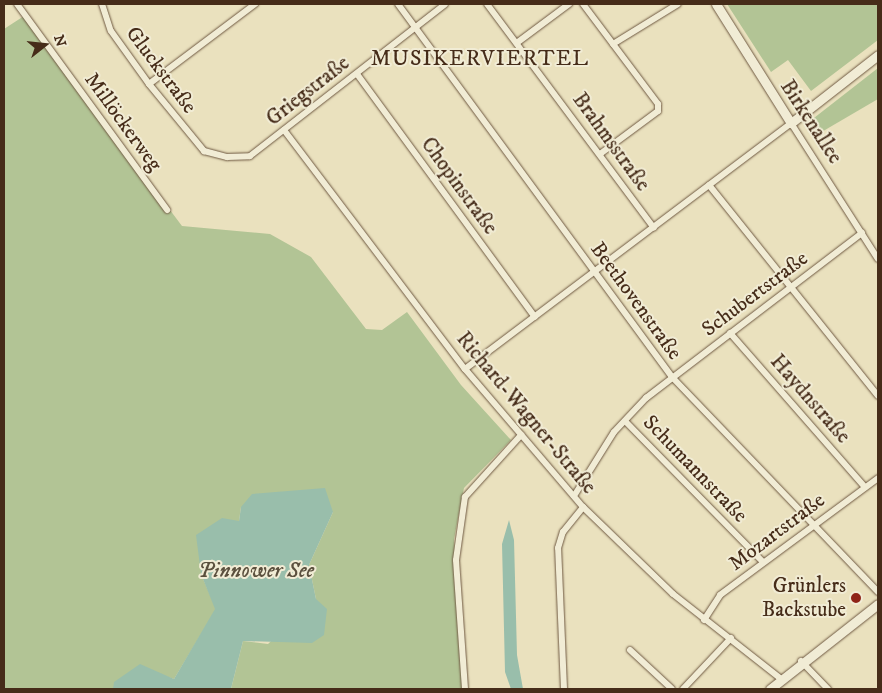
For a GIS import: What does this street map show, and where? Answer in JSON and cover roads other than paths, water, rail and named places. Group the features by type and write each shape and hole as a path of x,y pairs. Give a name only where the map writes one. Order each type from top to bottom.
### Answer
{"street":[{"name":"Millöckerweg","path":"17,4 168,210"},
{"name":"Gluckstraße","path":"102,4 111,31 149,84 204,151"},
{"path":"149,84 255,4"},
{"name":"Beethovenstraße","path":"398,4 672,377 814,523 878,592"},
{"name":"Griegstraße","path":"204,151 227,157 250,156 445,4"},
{"name":"Brahmsstraße","path":"488,4 654,228"},
{"path":"518,42 569,4"},
{"path":"584,4 658,104 658,112 600,154"},
{"path":"613,44 678,4"},
{"name":"Birkenallee","path":"716,4 878,258"},
{"path":"465,369 596,274 878,55"},
{"name":"Chopinstraße","path":"356,74 535,317"},
{"name":"Richard-Wagner-Straße","path":"284,130 465,369 583,507 704,620 731,638 781,679"},
{"path":"709,185 878,396"},
{"name":"Schubertstraße","path":"574,496 625,421 672,377 862,233"},
{"name":"Haydnstraße","path":"730,333 865,487"},
{"name":"Schumannstraße","path":"625,421 762,561"},
{"path":"465,689 456,560 464,497 521,434"},
{"name":"Mozartstraße","path":"704,620 720,596 762,561 878,478"},
{"path":"564,689 558,548 563,532 583,507"},
{"path":"770,689 802,661 878,604"},
{"path":"683,689 731,638"},
{"path":"630,650 672,689"},
{"path":"802,661 828,689"}],"water":[{"name":"Pinnower See","path":"325,488 333,512 309,565 316,599 327,609 324,635 312,643 243,641 231,689 113,689 114,682 140,664 174,679 215,609 201,574 196,535 222,518 239,521 241,507 252,494"},
{"path":"509,520 514,540 517,655 523,689 511,689 505,672 502,544"}],"place":[{"name":"Grünlers Backstube","path":"856,598"}],"district":[{"name":"MUSIKERVIERTEL","path":"480,59"}]}
